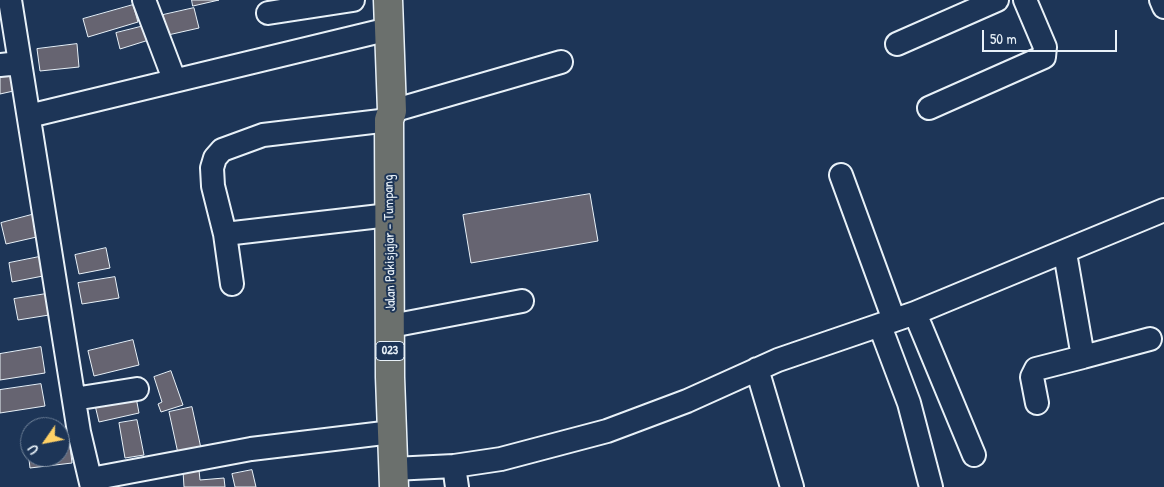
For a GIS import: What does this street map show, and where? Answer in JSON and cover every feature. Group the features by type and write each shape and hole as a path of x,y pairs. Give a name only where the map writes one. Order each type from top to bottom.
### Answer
{"main road":[{"name":"Jalan Pakisjajar - Tumpang","path":"388,0 391,115 389,215 393,478"}],"street":[{"path":"10,0 10,64 28,116 79,432 91,483 251,449 392,432"},
{"path":"144,0 174,79"},
{"path":"268,13 353,0"},
{"path":"897,44 997,0"},
{"path":"929,108 1044,57 1045,47 1025,0"},
{"path":"1161,0 1164,7"},
{"path":"28,116 174,79 389,29"},
{"path":"232,284 225,234 213,186 212,168 215,158 222,150 263,135 391,115 562,62"},
{"path":"840,175 887,323 932,487"},
{"path":"393,478 455,477 519,456 607,431 687,401 778,360 915,313 1065,253 1164,210"},
{"path":"225,234 389,215"},
{"path":"1065,253 1083,357"},
{"path":"391,326 522,301"},
{"path":"915,313 974,455"},
{"path":"1037,403 1032,377 1036,369 1150,339"},
{"path":"757,369 792,487"},
{"path":"74,399 137,389"}],"building":[{"path":"192,0 219,0 193,6"},
{"path":"133,5 138,22 88,37 83,19"},
{"path":"194,8 199,28 168,35 163,15"},
{"path":"148,25 152,39 120,49 116,33"},
{"path":"77,44 79,67 40,71 37,49"},
{"path":"14,68 18,90 0,94 0,71"},
{"path":"590,194 598,241 471,263 463,215"},
{"path":"35,214 41,236 6,244 1,223"},
{"path":"106,248 110,268 79,274 75,255"},
{"path":"39,257 43,276 12,282 9,263"},
{"path":"115,277 119,298 82,304 78,283"},
{"path":"46,294 49,315 18,320 14,299"},
{"path":"133,340 139,365 94,376 88,351"},
{"path":"41,347 45,373 0,380 0,354"},
{"path":"171,371 183,405 161,412 158,404 162,402 154,377"},
{"path":"41,384 45,406 0,413 0,390"},
{"path":"135,392 139,413 99,422 94,401"},
{"path":"192,407 202,453 179,458 169,412"},
{"path":"137,420 144,455 125,458 119,423"},
{"path":"70,446 72,463 70,463"},
{"path":"199,470 200,480 224,478 225,487 184,487 183,471"},
{"path":"252,470 256,487 235,487 232,474"}]}
